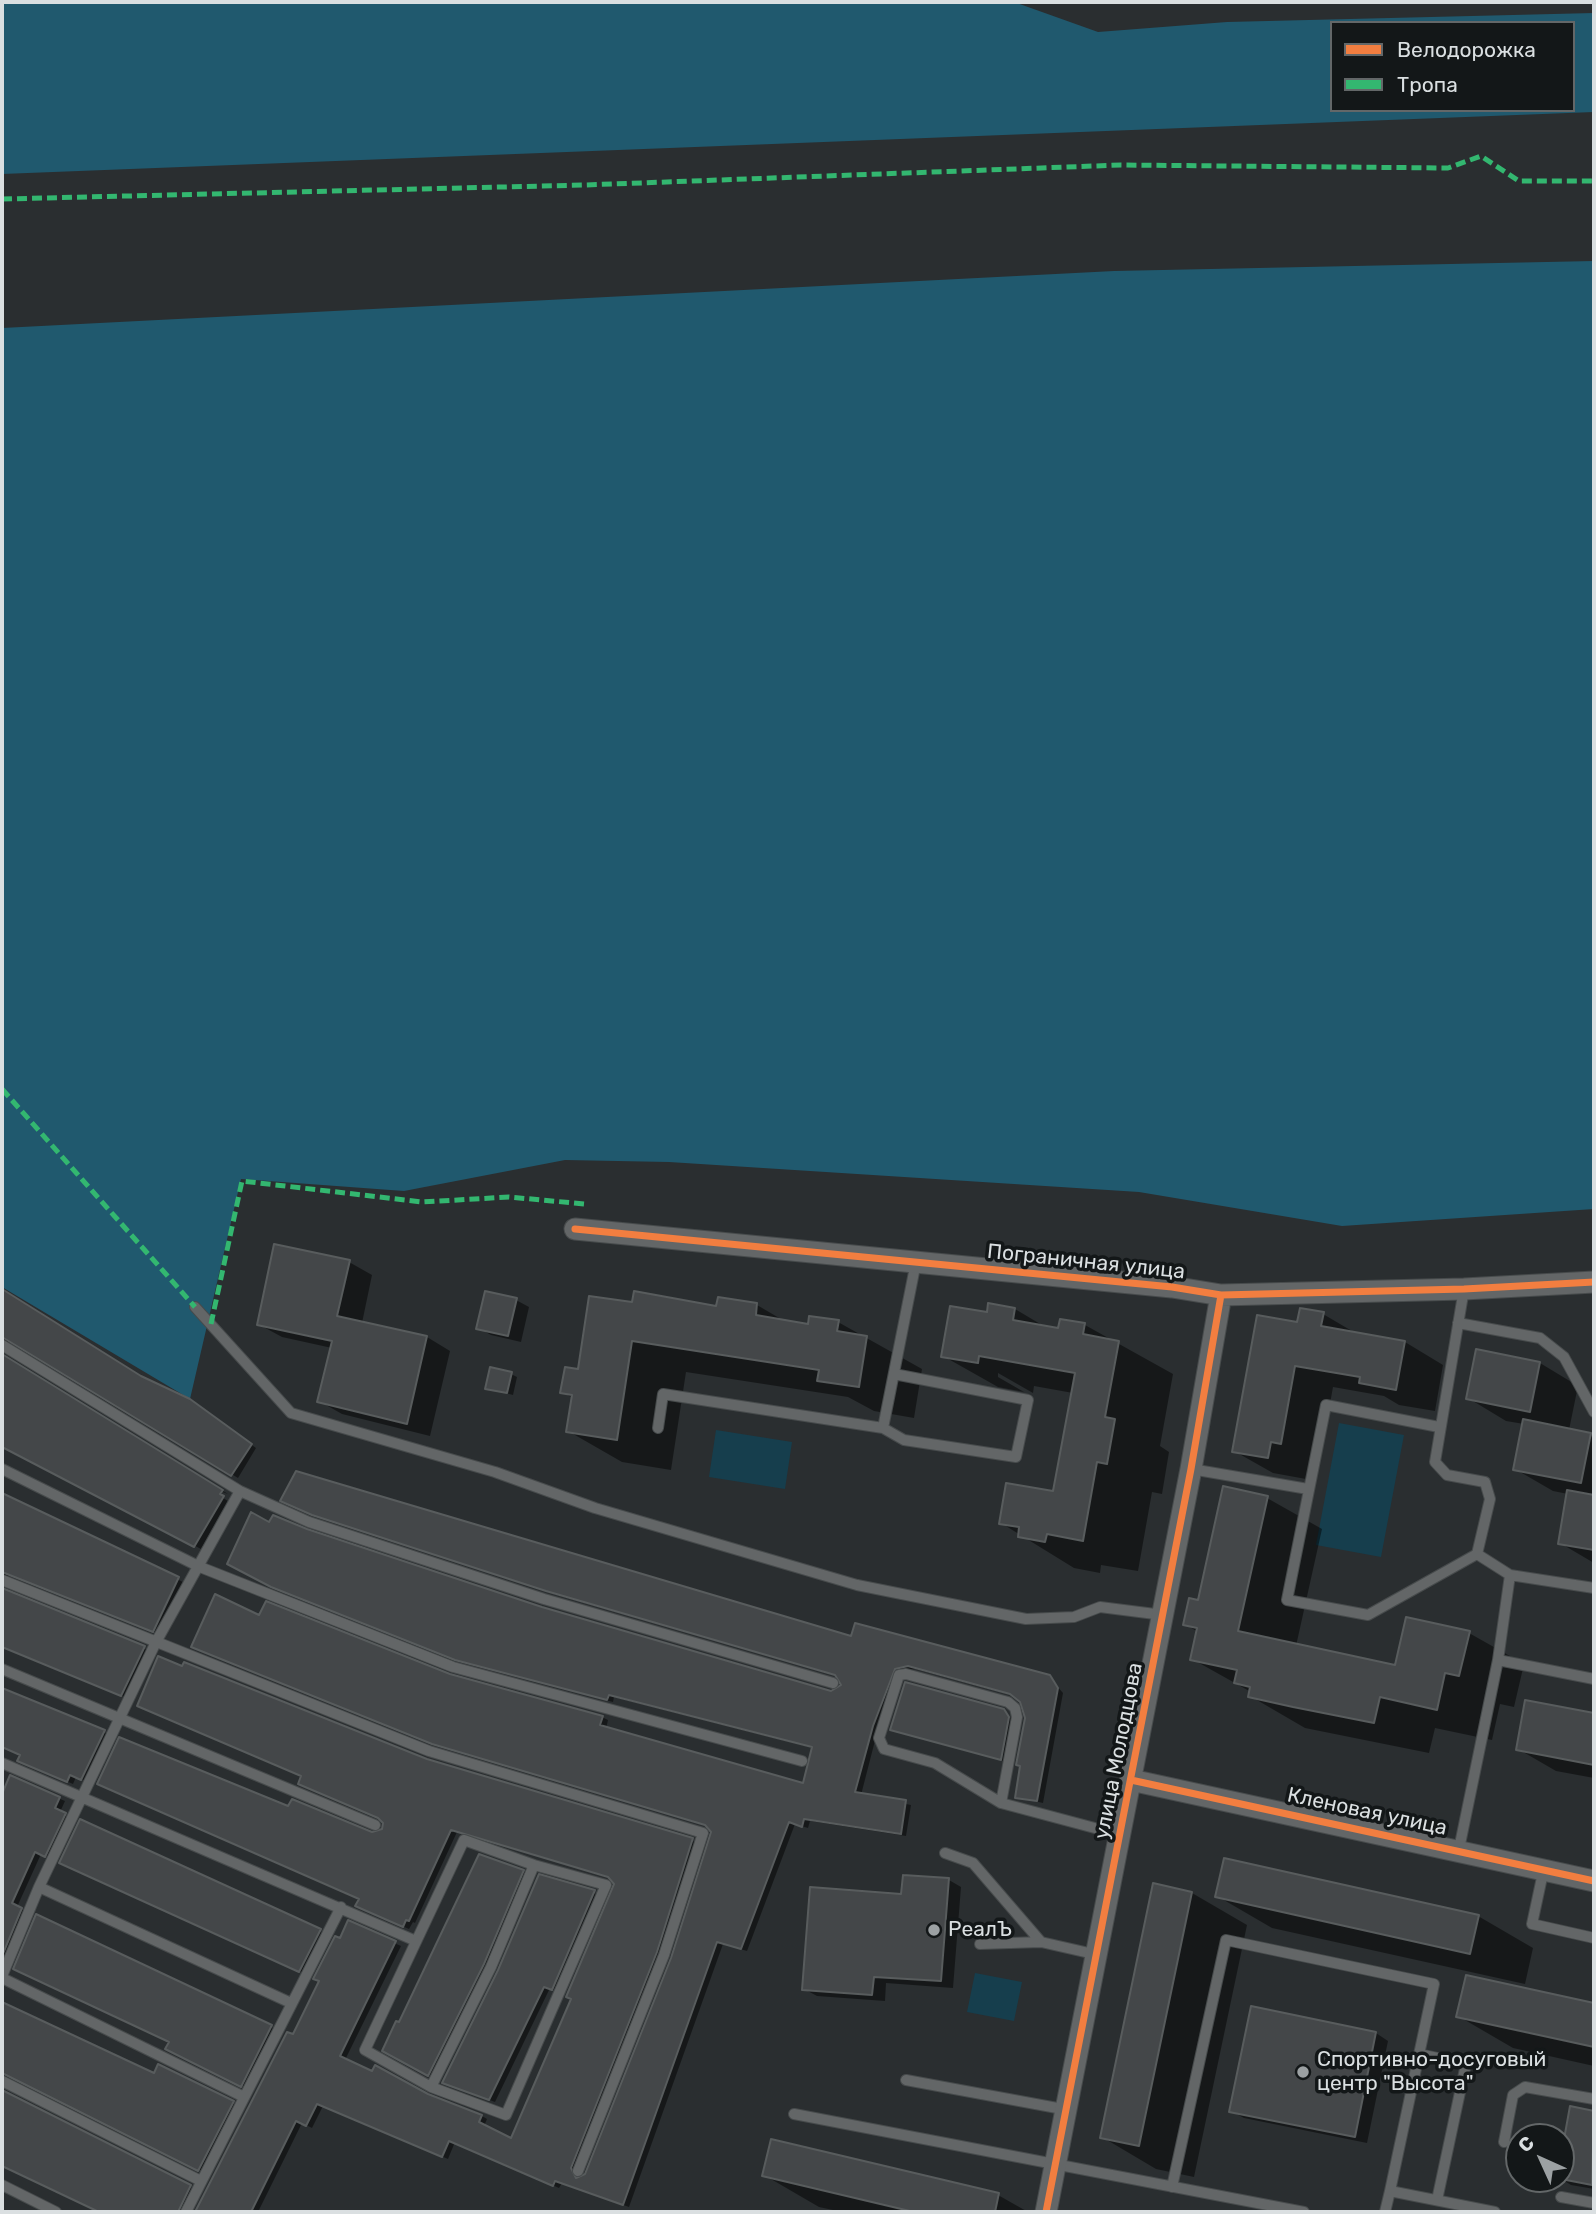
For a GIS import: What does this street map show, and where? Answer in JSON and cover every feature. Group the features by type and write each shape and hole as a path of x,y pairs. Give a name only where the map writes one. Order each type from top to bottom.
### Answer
{"street":[{"name":"Пограничная улица","path":"575,1229 1172,1287 1221,1295 1464,1289 1594,1282"},
{"name":"улица Молодцова","path":"1046,2212 1132,1780 1221,1295"},
{"name":"Кленовая улица","path":"1132,1780 1459,1849 1594,1881"}],"lane":[{"path":"883,1427 916,1262"},
{"path":"1439,1427 1326,1405 1287,1600 1368,1615 1478,1554 1490,1499 1485,1482 1447,1475 1435,1462 1464,1289"},
{"path":"195,1307 291,1413 495,1472 596,1508 857,1584 1026,1619 1074,1616 1100,1607 1163,1615"},
{"path":"1458,1322 1539,1338 1564,1357 1594,1412"},
{"path":"2,1345 240,1491 309,1522 544,1600 833,1683"},
{"path":"658,1428 663,1394 883,1427 904,1440 1016,1457 1028,1400 894,1374"},
{"path":"2,1469 200,1567 453,1667 802,1761"},
{"path":"1191,1469 1308,1489"},
{"path":"240,1491 156,1642 38,1887 2,1977 244,2097"},
{"path":"1478,1554 1510,1575 1594,1588"},
{"path":"1459,1849 1498,1660 1510,1575"},
{"path":"2,1580 429,1751 703,1833 664,1955 578,2171"},
{"path":"1498,1660 1594,1679"},
{"path":"2,1668 375,1825"},
{"path":"1001,1803 1017,1717 1014,1708 1008,1702 906,1674 899,1675 885,1715 880,1744 884,1749 935,1763 1001,1803 1121,1835"},
{"path":"2,1762 416,1941"},
{"path":"464,1840 534,1865 606,1885 506,2115 430,2087 365,2050 464,1840"},
{"path":"945,1853 973,1863 1041,1942"},
{"path":"430,2087 491,1967 534,1865"},
{"path":"1544,1868 1532,1924 1594,1938"},
{"path":"38,1887 291,2003"},
{"path":"186,2212 341,1907"},
{"path":"1172,2187 1226,1940 1434,1984 1385,2212"},
{"path":"980,1944 1041,1942 1098,1955"},
{"path":"1419,2054 1466,2064 1437,2200"},
{"path":"906,2080 1068,2110"},
{"path":"2,2081 201,2181"},
{"path":"1504,2142 1513,2095 1525,2087 1594,2099"},
{"path":"794,2115 1304,2212"},
{"path":"2,2185 56,2212"},
{"path":"1390,2191 1495,2212"},
{"path":"1561,2197 1594,2203"}],"shaded area":[{"path":"2,2 1014,2 1098,32 1227,22 1594,13 1594,112 2,174"},
{"path":"1594,261 1594,1209 1342,1226 1139,1192 669,1162 565,1160 404,1191 241,1179 190,1399 2,1287 2,328 1114,271"},
{"path":"1339,1423 1404,1435 1381,1557 1316,1545"},
{"path":"716,1430 792,1442 785,1489 709,1477"},
{"path":"975,1973 1022,1982 1014,2021 967,2012"}],"building":[{"path":"274,1244 350,1260 337,1316 427,1336 407,1424 317,1402 332,1341 257,1325"},
{"path":"2,1289 141,1376 190,1399 252,1444 231,1476 2,1337"},
{"path":"485,1291 517,1298 508,1336 476,1329"},
{"path":"634,1291 716,1306 718,1297 757,1303 756,1315 808,1324 809,1316 839,1320 837,1331 867,1336 859,1387 817,1381 819,1370 632,1341 617,1440 566,1432 572,1395 560,1393 565,1367 578,1369 589,1296 632,1302"},
{"path":"988,1303 1015,1308 1013,1320 1058,1328 1060,1319 1085,1323 1083,1334 1119,1341 1105,1417 1115,1419 1107,1464 1097,1462 1083,1541 1047,1534 1045,1542 1018,1537 1019,1527 999,1524 1006,1483 1053,1491 1075,1373 979,1356 978,1363 941,1357 950,1306 987,1312"},
{"path":"1300,1308 1324,1312 1321,1326 1405,1341 1396,1390 1359,1383 1360,1377 1295,1366 1281,1444 1271,1442 1268,1458 1232,1452 1257,1315 1297,1322"},
{"path":"1476,1349 1540,1362 1530,1412 1466,1399"},
{"path":"2,1354 223,1490 220,1494 224,1496 194,1547 2,1447"},
{"path":"490,1367 512,1372 507,1393 485,1389"},
{"path":"1523,1419 1591,1433 1581,1483 1513,1470"},
{"path":"296,1471 851,1636 855,1623 1050,1675 1058,1688 1037,1801 1015,1798 1020,1766 1016,1765 1025,1718 1020,1702 1010,1694 908,1666 895,1669 873,1726 855,1792 906,1800 901,1834 804,1819 802,1827 789,1822 741,1949 717,1942 623,2205 555,2181 553,2186 449,2141 442,2157 317,2104 306,2126 296,2121 251,2212 195,2212 287,2032 293,2034 319,1981 313,1979 335,1936 340,1938 348,1920 396,1941 340,2056 372,2071 375,2065 428,2094 482,2115 479,2122 511,2138 571,1999 566,1997 614,1884 608,1877 451,1830 409,1921 406,1920 403,1927 355,1906 359,1899 97,1784 119,1737 288,1806 292,1799 372,1832 382,1829 383,1823 378,1818 298,1784 301,1776 137,1706 158,1656 182,1666 184,1662 427,1759 693,1838 657,1952 571,2168 576,2178 585,2174 671,1958 711,1832 705,1825 432,1744 191,1647 215,1594 259,1615 266,1601 450,1674 603,1716 600,1725 803,1783 812,1747 609,1695 607,1700 455,1660 271,1587 227,1564 251,1512 269,1522 273,1515 307,1529 542,1607 831,1691 841,1685 835,1675 546,1591 312,1515 280,1501"},
{"path":"1223,1486 1268,1496 1238,1631 1395,1665 1406,1617 1470,1631 1459,1676 1445,1673 1437,1710 1380,1697 1374,1723 1293,1707 1248,1697 1250,1687 1234,1683 1237,1670 1190,1660 1197,1628 1183,1625 1189,1598 1198,1600"},
{"path":"1567,1490 1594,1495 1594,1550 1558,1544"},
{"path":"2,1493 179,1577 153,1632 2,1572"},
{"path":"2,1588 145,1646 121,1696 2,1647"},
{"path":"905,1682 1004,1709 1009,1717 1001,1760 890,1730"},
{"path":"2,1688 105,1730 81,1780 70,1775 67,1782 17,1761 20,1755 2,1747"},
{"path":"1525,1700 1594,1713 1594,1765 1516,1750"},
{"path":"10,1775 60,1797 55,1808 66,1813 45,1857 35,1852 12,1903 22,1908 2,1956 2,1794"},
{"path":"80,1819 321,1929 299,1972 59,1863"},
{"path":"479,1854 524,1870 484,1964 428,2076 382,2051 396,2021 399,2022"},
{"path":"1224,1858 1479,1915 1470,1954 1215,1897"},
{"path":"539,1874 595,1890 552,1990 544,1987 489,2100 442,2083 498,1970"},
{"path":"903,1875 949,1878 941,1981 874,1977 872,1995 802,1990 810,1887 901,1894"},
{"path":"1153,1883 1192,1892 1139,2146 1100,2138"},
{"path":"36,1914 272,2025 241,2087 165,2049 169,2042 13,1969"},
{"path":"1466,1975 1594,2003 1594,2047 1456,2017"},
{"path":"2,2002 154,2073 158,2064 234,2101 198,2171 2,2073"},
{"name":"Спортивно-досуговый центр \"Высота\"","path":"1251,2006 1376,2032 1355,2137 1229,2112"},
{"path":"2,2090 191,2185 178,2212 99,2212 2,2166"},
{"path":"1570,2106 1594,2111 1592,2185 1575,2182 1575,2123 1567,2123"},
{"path":"771,2139 999,2193 995,2212 914,2212 762,2176"}],"marked path":[{"path":"2,199 585,185 1121,165 1448,168 1481,156 1519,181 1594,181"},
{"path":"2,1089 195,1307"},
{"path":"211,1324 242,1181 422,1202 509,1197 585,1204"}],"cycle path":[{"path":"575,1229 1172,1287 1221,1295 1464,1289 1594,1282"},
{"path":"1046,2212 1191,1469 1221,1295"},
{"path":"1131,1780 1594,1881"}],"place":[{"name":"РеалЪ","path":"934,1930"},
{"name":"Спортивно-досуговый центр \"Высота\"","path":"1303,2072"}]}
